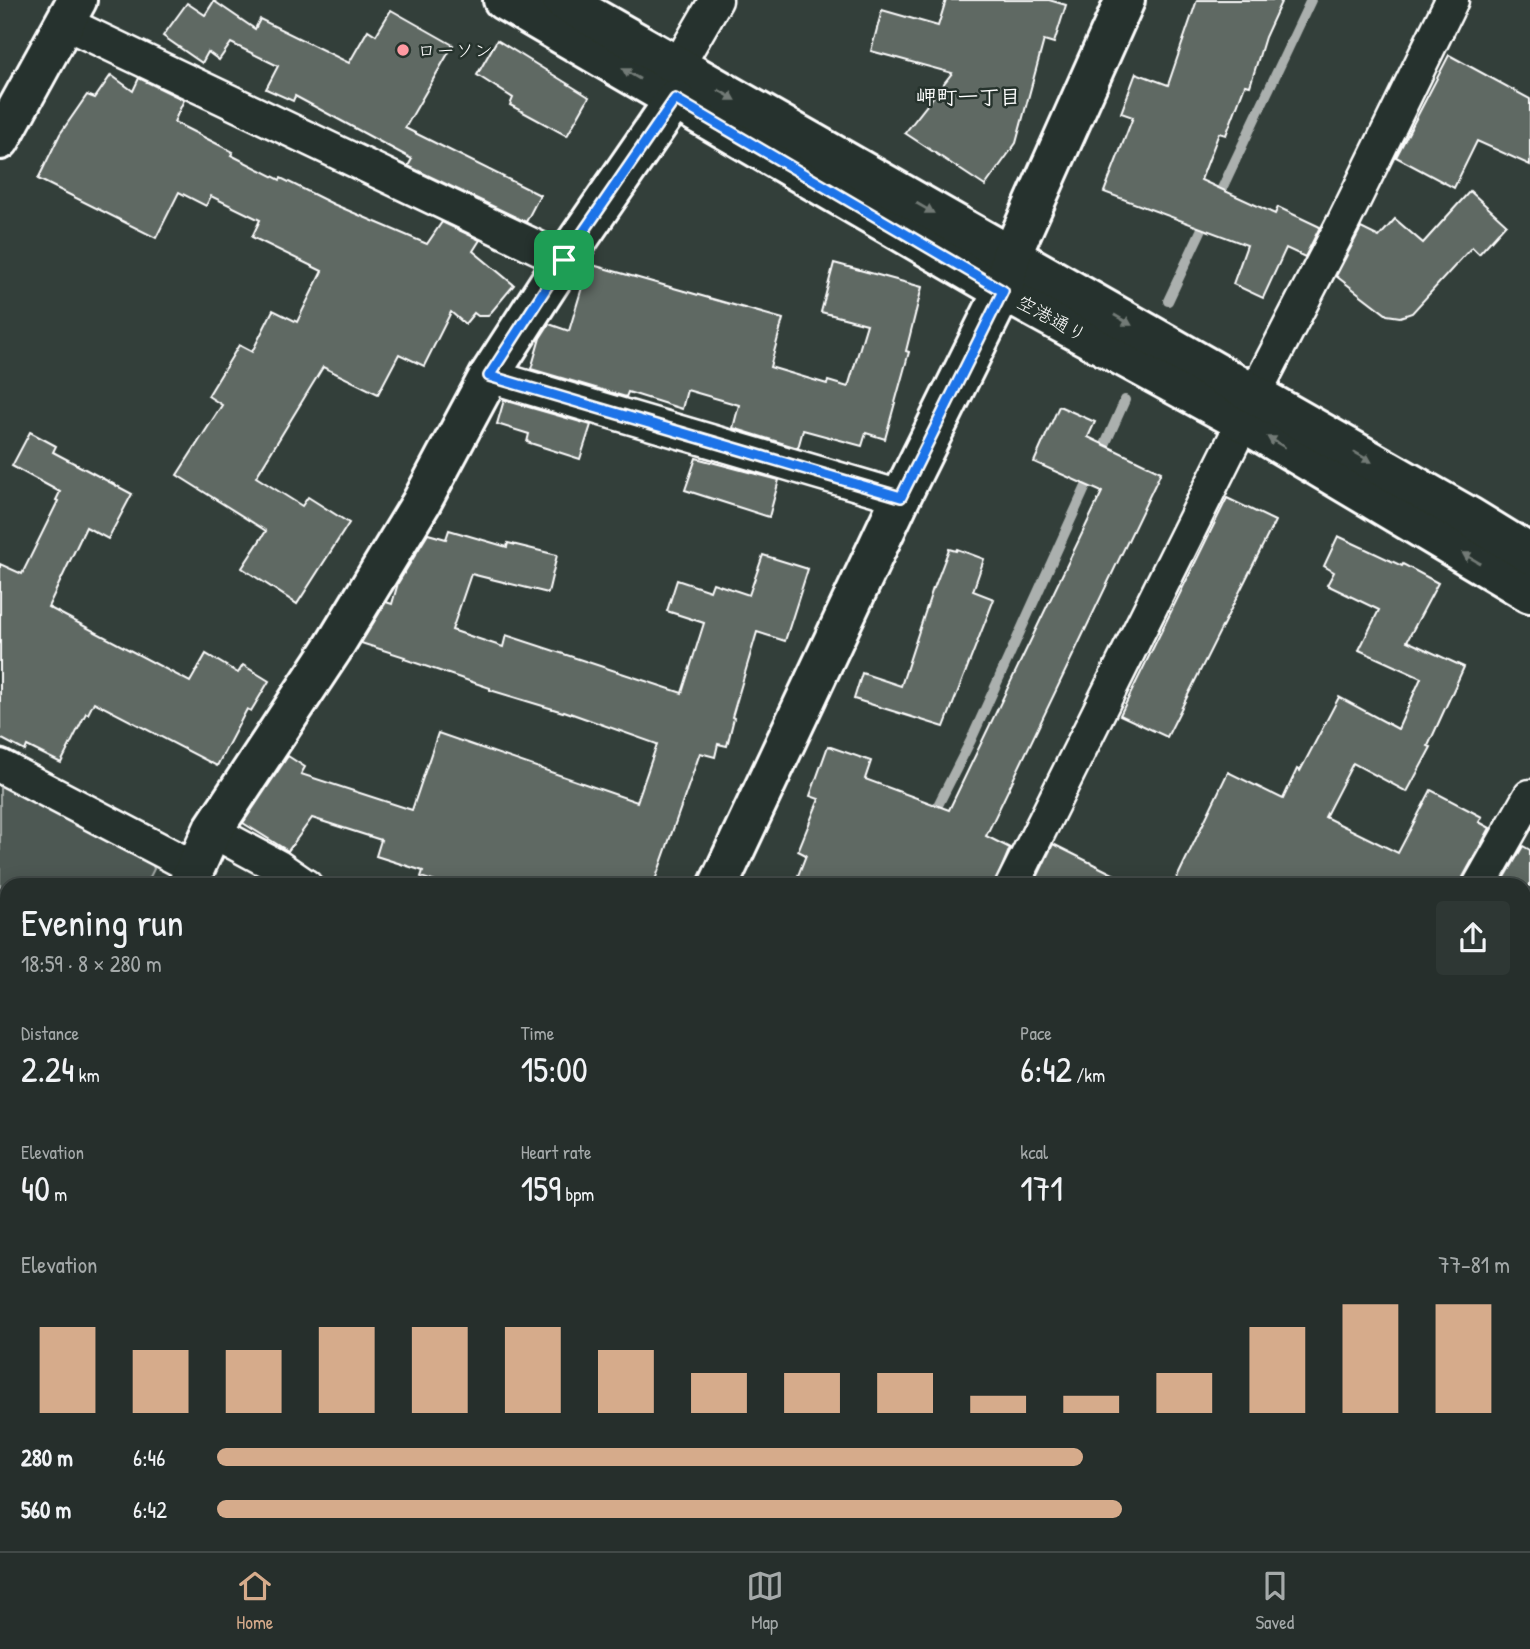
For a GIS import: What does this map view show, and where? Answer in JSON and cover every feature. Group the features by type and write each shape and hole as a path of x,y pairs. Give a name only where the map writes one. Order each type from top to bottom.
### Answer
{"street":[{"name":"空港通り","path":"503,0 676,83 1007,274 1248,408 1530,554"},
{"name":"空港通り","path":"562,0 676,83"},
{"path":"0,766 191,877 212,831 360,604 421,503 489,376 676,83 716,0"},
{"path":"722,878 1007,274 1125,0"},
{"path":"1016,878 1452,0"},
{"path":"0,141 71,12 564,260"},
{"path":"489,376 901,497"},
{"name":"空港通り","path":"1248,408 1530,593"},
{"path":"1484,878 1530,796"},
{"path":"212,831 294,878"}],"shaded area":[{"path":"0,778 149,854 154,869 150,878 0,878"}],"building":[{"path":"946,0 1049,0 1066,5 1054,43 1044,40 1016,143 985,186 905,133 952,73 871,51 882,10 938,26"},
{"path":"1197,0 1282,0 1265,37 1250,86 1245,85 1226,135 1219,133 1201,180 1275,214 1278,207 1320,227 1305,257 1286,248 1263,298 1233,284 1247,245 1104,192 1133,117 1121,113 1136,73 1168,85"},
{"path":"214,1 255,29 260,19 349,63 368,30 376,35 391,10 453,45 405,128 540,195 526,222 408,166 412,159 295,96 293,101 266,89 278,66 231,43 219,60 208,52 202,63 163,36 187,3 205,15"},
{"path":"497,40 589,97 567,136 510,105 513,98 477,75"},
{"path":"1449,55 1530,99 1530,165 1477,141 1454,188 1396,157"},
{"path":"111,75 133,91 139,78 184,100 174,122 233,152 231,155 333,204 427,244 442,222 480,240 473,251 514,285 488,316 474,313 465,324 451,312 424,366 399,354 378,394 323,367 256,477 302,506 308,497 349,523 297,604 242,568 266,531 177,475 222,405 208,396 239,345 252,352 273,310 297,322 322,271 252,237 260,220 211,196 206,206 179,192 156,238 38,179 60,134 87,95 95,98"},
{"path":"1470,191 1506,224 1479,254 1472,247 1412,313 1400,317 1387,315 1336,276 1361,228 1379,237 1395,219 1423,243"},
{"path":"834,263 922,287 906,351 909,352 885,439 866,433 862,446 803,430 798,448 733,428 739,405 687,390 682,409 628,392 626,397 531,369 540,338 549,324 569,331 589,264 783,319 770,367 827,384 828,381 848,387 867,324 821,312"},
{"path":"504,400 591,425 580,459 527,442 529,434 497,424"},
{"path":"1059,406 1095,422 1088,437 1161,472 986,836 1010,848 997,878 797,878 806,855 798,851 819,799 810,796 828,746 871,761 865,779 949,810 1102,492 1034,462"},
{"path":"30,432 56,446 53,452 132,494 108,539 86,527 48,607 190,682 206,654 238,673 243,665 269,681 251,711 247,709 217,766 94,702 61,763 27,746 25,751 0,738 0,564 22,574 60,492 12,466"},
{"path":"696,458 779,480 769,517 685,490"},
{"path":"1227,498 1275,521 1167,737 1120,715"},
{"path":"449,530 507,547 508,543 557,555 548,593 471,574 452,630 503,647 506,635 682,693 704,623 667,611 677,580 710,591 713,583 749,595 763,555 808,569 785,641 757,632 732,717 734,718 727,746 718,744 715,757 700,753 656,878 424,878 421,877 423,871 376,856 381,840 312,818 288,851 243,823 288,756 305,767 301,774 412,810 438,733 637,802 657,744 564,711 490,690 361,643 386,602 392,604 398,583 428,534 446,539"},
{"path":"1338,536 1402,566 1403,564 1438,583 1407,641 1464,667 1428,746 1431,747 1407,792 1353,763 1325,817 1398,853 1431,790 1482,817 1479,822 1490,828 1463,878 1177,878 1228,772 1283,799 1297,769 1300,771 1339,697 1398,729 1421,678 1359,650 1379,610 1327,585 1334,572 1324,566"},
{"path":"949,549 957,549 984,559 973,591 994,599 944,727 854,699 862,673 901,686 933,588"},
{"path":"1053,844 1121,878 1037,878"},
{"path":"1523,846 1530,850 1530,878 1505,878"}],"waterway":[{"path":"1217,199 1311,0"},
{"path":"1168,301 1207,218"},
{"path":"1100,456 1125,400"},
{"path":"933,815 971,740 1092,473"}],"place":[{"name":"ローソン","path":"403,50"}],"district":[{"name":"岬町一丁目","path":"968,97"}],"route":[{"path":"675,99 1003,291 901,497 489,376 564,260 675,99"}]}
